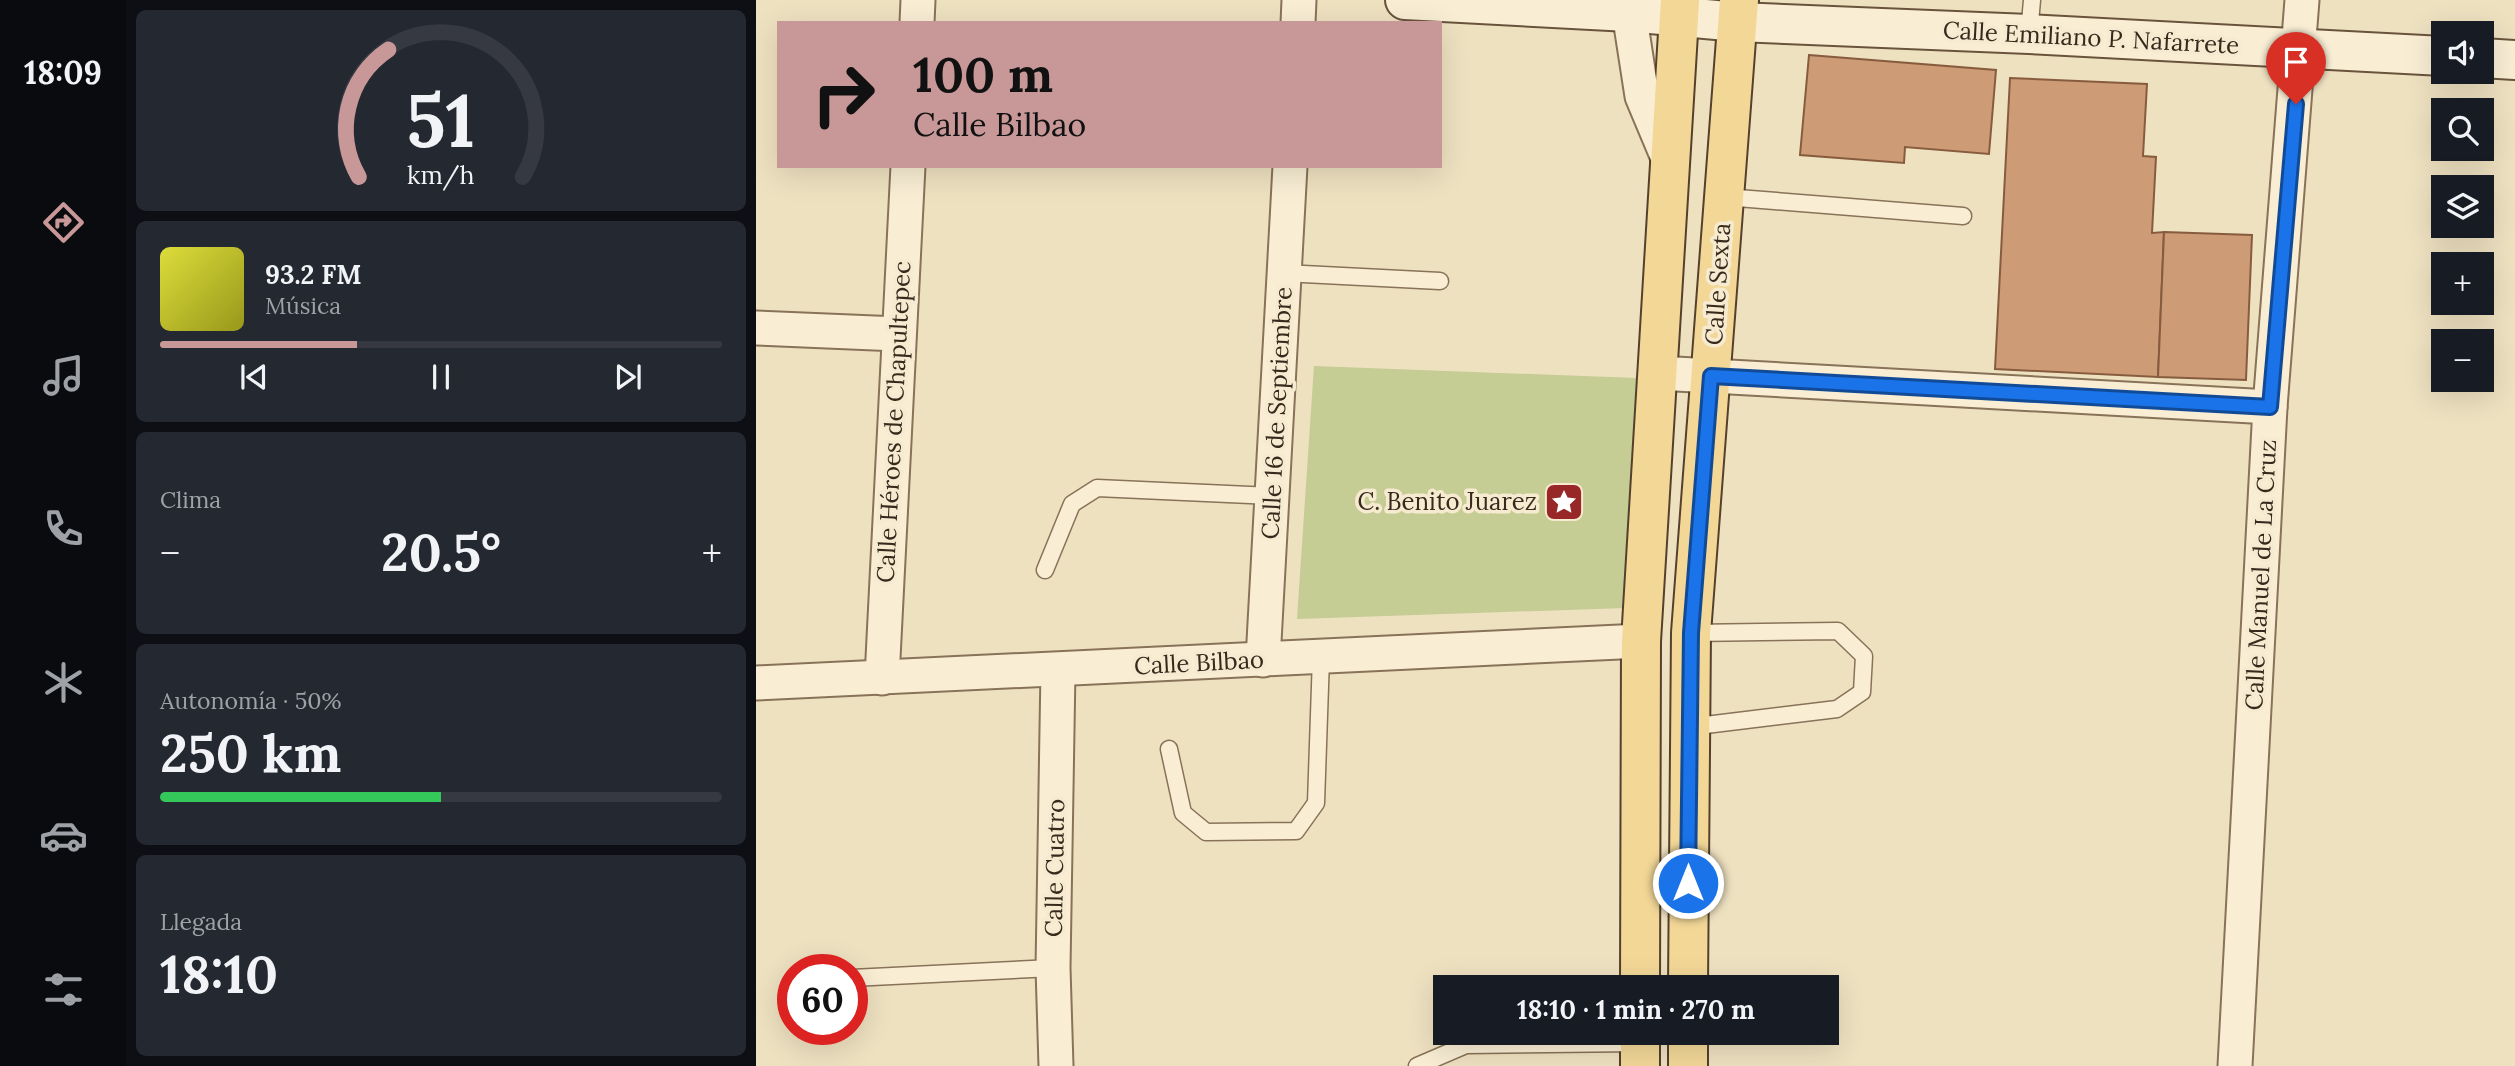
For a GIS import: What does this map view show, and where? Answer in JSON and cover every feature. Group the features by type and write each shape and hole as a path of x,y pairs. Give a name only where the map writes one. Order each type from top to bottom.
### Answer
{"main road":[{"path":"1640,975 1641,641 1680,9"},
{"name":"Calle Sexta","path":"1688,975 1691,633 1739,11"},
{"path":"1688,1045 1688,1066"}],"street":[{"path":"917,21 918,0"},
{"path":"1298,21 1299,0"},
{"name":"Calle Emiliano P. Nafarrete","path":"1405,0 2030,17 2300,48 2431,55"},
{"name":"Calle Manuel de La Cruz","path":"2235,1066 2270,407 2302,0"},
{"path":"1630,6 1642,96 1671,165"},
{"path":"2494,59 2515,60"},
{"name":"Calle Héroes de Chapultepec","path":"882,678 908,168"},
{"name":"Calle 16 de Septiembre","path":"1263,660 1290,168"},
{"path":"756,328 898,334"},
{"path":"1658,373 2270,407"},
{"name":"Calle Bilbao","path":"756,684 1641,641"},
{"name":"Calle Cuatro","path":"1056,1066 1053,968 1058,670"}],"lane":[{"path":"1725,197 1963,216"},
{"path":"1284,273 1440,281"},
{"path":"1045,570 1072,504 1097,488 1272,496"},
{"path":"1689,727 1837,709 1862,692 1864,656 1838,631 1691,633"},
{"path":"1169,749 1183,813 1206,832 1296,831 1316,803 1321,657"},
{"path":"868,977 1053,968"},
{"path":"1416,1066 1466,1045 1640,1047"}],"green space":[{"path":"1314,366 1637,378 1625,608 1297,619"}],"building":[{"path":"1809,55 1996,70 1989,154 1905,147 1904,163 1800,155"},
{"path":"2010,78 2147,84 2143,156 2156,157 2152,233 2164,232 2158,377 1995,369"},
{"path":"2164,232 2252,235 2246,380 2158,377"}],"place":[{"name":"C. Benito Juarez","path":"1564,502"}],"route":[{"path":"1688,883 1691,633 1711,376 2270,407 2296,104"}]}
